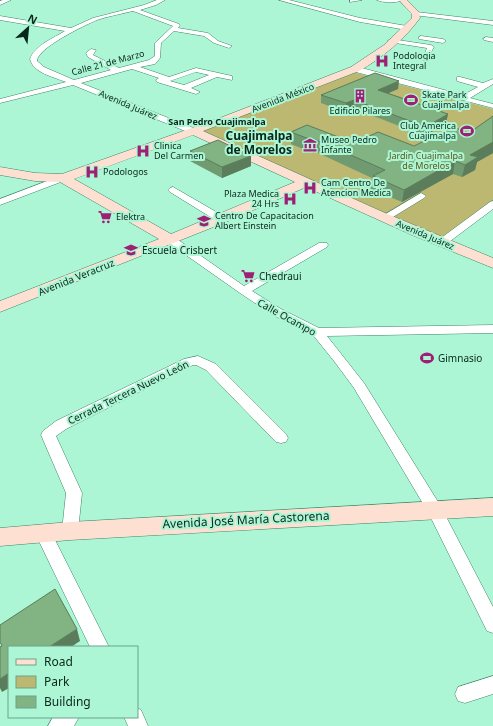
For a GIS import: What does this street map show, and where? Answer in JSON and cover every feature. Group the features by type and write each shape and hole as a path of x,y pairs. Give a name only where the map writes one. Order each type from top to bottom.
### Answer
{"street":[{"path":"0,3 8,0"},
{"name":"Avenida Juárez","path":"162,0 135,10 94,19 72,30 41,49 32,59 35,65 40,69 193,131 384,218 441,243 493,263"},
{"path":"282,0 360,20 404,35 431,47 428,53"},
{"path":"380,0 402,0 416,14 493,23"},
{"path":"102,9 118,13"},
{"path":"135,10 175,23 177,26 173,29"},
{"name":"Avenida México","path":"0,202 193,131 355,69 368,62 404,35 416,18 416,14"},
{"path":"3,19 17,15"},
{"path":"3,19 72,30"},
{"path":"173,29 206,34 216,42 229,46"},
{"name":"Calle 21 de Marzo","path":"0,101 152,62 158,57 158,42 173,29"},
{"path":"404,35 443,41"},
{"path":"93,50 89,54 90,56 118,71"},
{"path":"130,68 169,79 193,70 229,78"},
{"path":"130,68 196,92"},
{"path":"355,69 493,106"},
{"path":"184,88 216,75"},
{"path":"460,79 484,86"},
{"path":"464,98 493,81"},
{"name":"Calle Ocampo","path":"0,171 36,177 63,178 170,239 244,291 295,322 317,332 339,358 359,386 434,509 493,625"},
{"name":"Avenida Veracruz","path":"0,307 221,219 307,182"},
{"path":"173,190 221,219"},
{"path":"384,218 421,196"},
{"path":"441,243 493,204"},
{"path":"244,291 323,245"},
{"path":"317,332 493,329"},
{"name":"Cerrada Tercera Nuevo León","path":"70,531 74,493 48,435 61,425 189,362 198,360 211,367 281,438"},
{"name":"Avenida José María Castorena","path":"0,537 70,531 434,509 493,507"},
{"path":"43,533 100,646"},
{"path":"465,694 493,685"},
{"path":"58,726 68,718"}],"green space":[{"name":"Jardin Cuajimalpa de Morelos","path":"353,72 493,109 493,200 443,241 193,131"}],"building":[{"path":"375,73 399,81 378,90 448,114 426,127 354,100 346,103 321,95"},
{"path":"493,116 493,142 470,155 478,157 465,165 455,161 404,190 373,176 385,170 316,140 314,141 291,132 307,125 354,143 378,132 414,146 453,127 469,133"},
{"path":"218,140 251,156 222,167 190,151"},
{"path":"55,589 77,629 51,646 8,646 8,674 0,679 0,647 2,646 0,642 0,625"}],"place":[{"name":"Podologia Integral","path":"382,61"},
{"name":"Edificio Pilares","path":"360,96"},
{"name":"Skate Park Cuajimalpa","path":"411,100"},
{"name":"Club America Cuajimalpa","path":"467,131"},
{"name":"Museo Pedro Infante","path":"310,145"},
{"name":"Clinica Del Carmen","path":"143,151"},
{"name":"Podologos","path":"92,172"},
{"name":"Cam Centro De Atencion Medica","path":"310,188"},
{"name":"Plaza Medica 24 Hrs","path":"290,199"},
{"name":"Elektra","path":"105,217"},
{"name":"Centro De Capacitacion Albert Einstein","path":"204,221"},
{"name":"Escuela Crisbert","path":"131,250"},
{"name":"Chedraui","path":"248,276"},
{"name":"Gimnasio","path":"427,358"}],"district":[{"name":"San Pedro Cuajimalpa","path":"217,122"},
{"name":"Cuajimalpa de Morelos","path":"259,143"}]}
